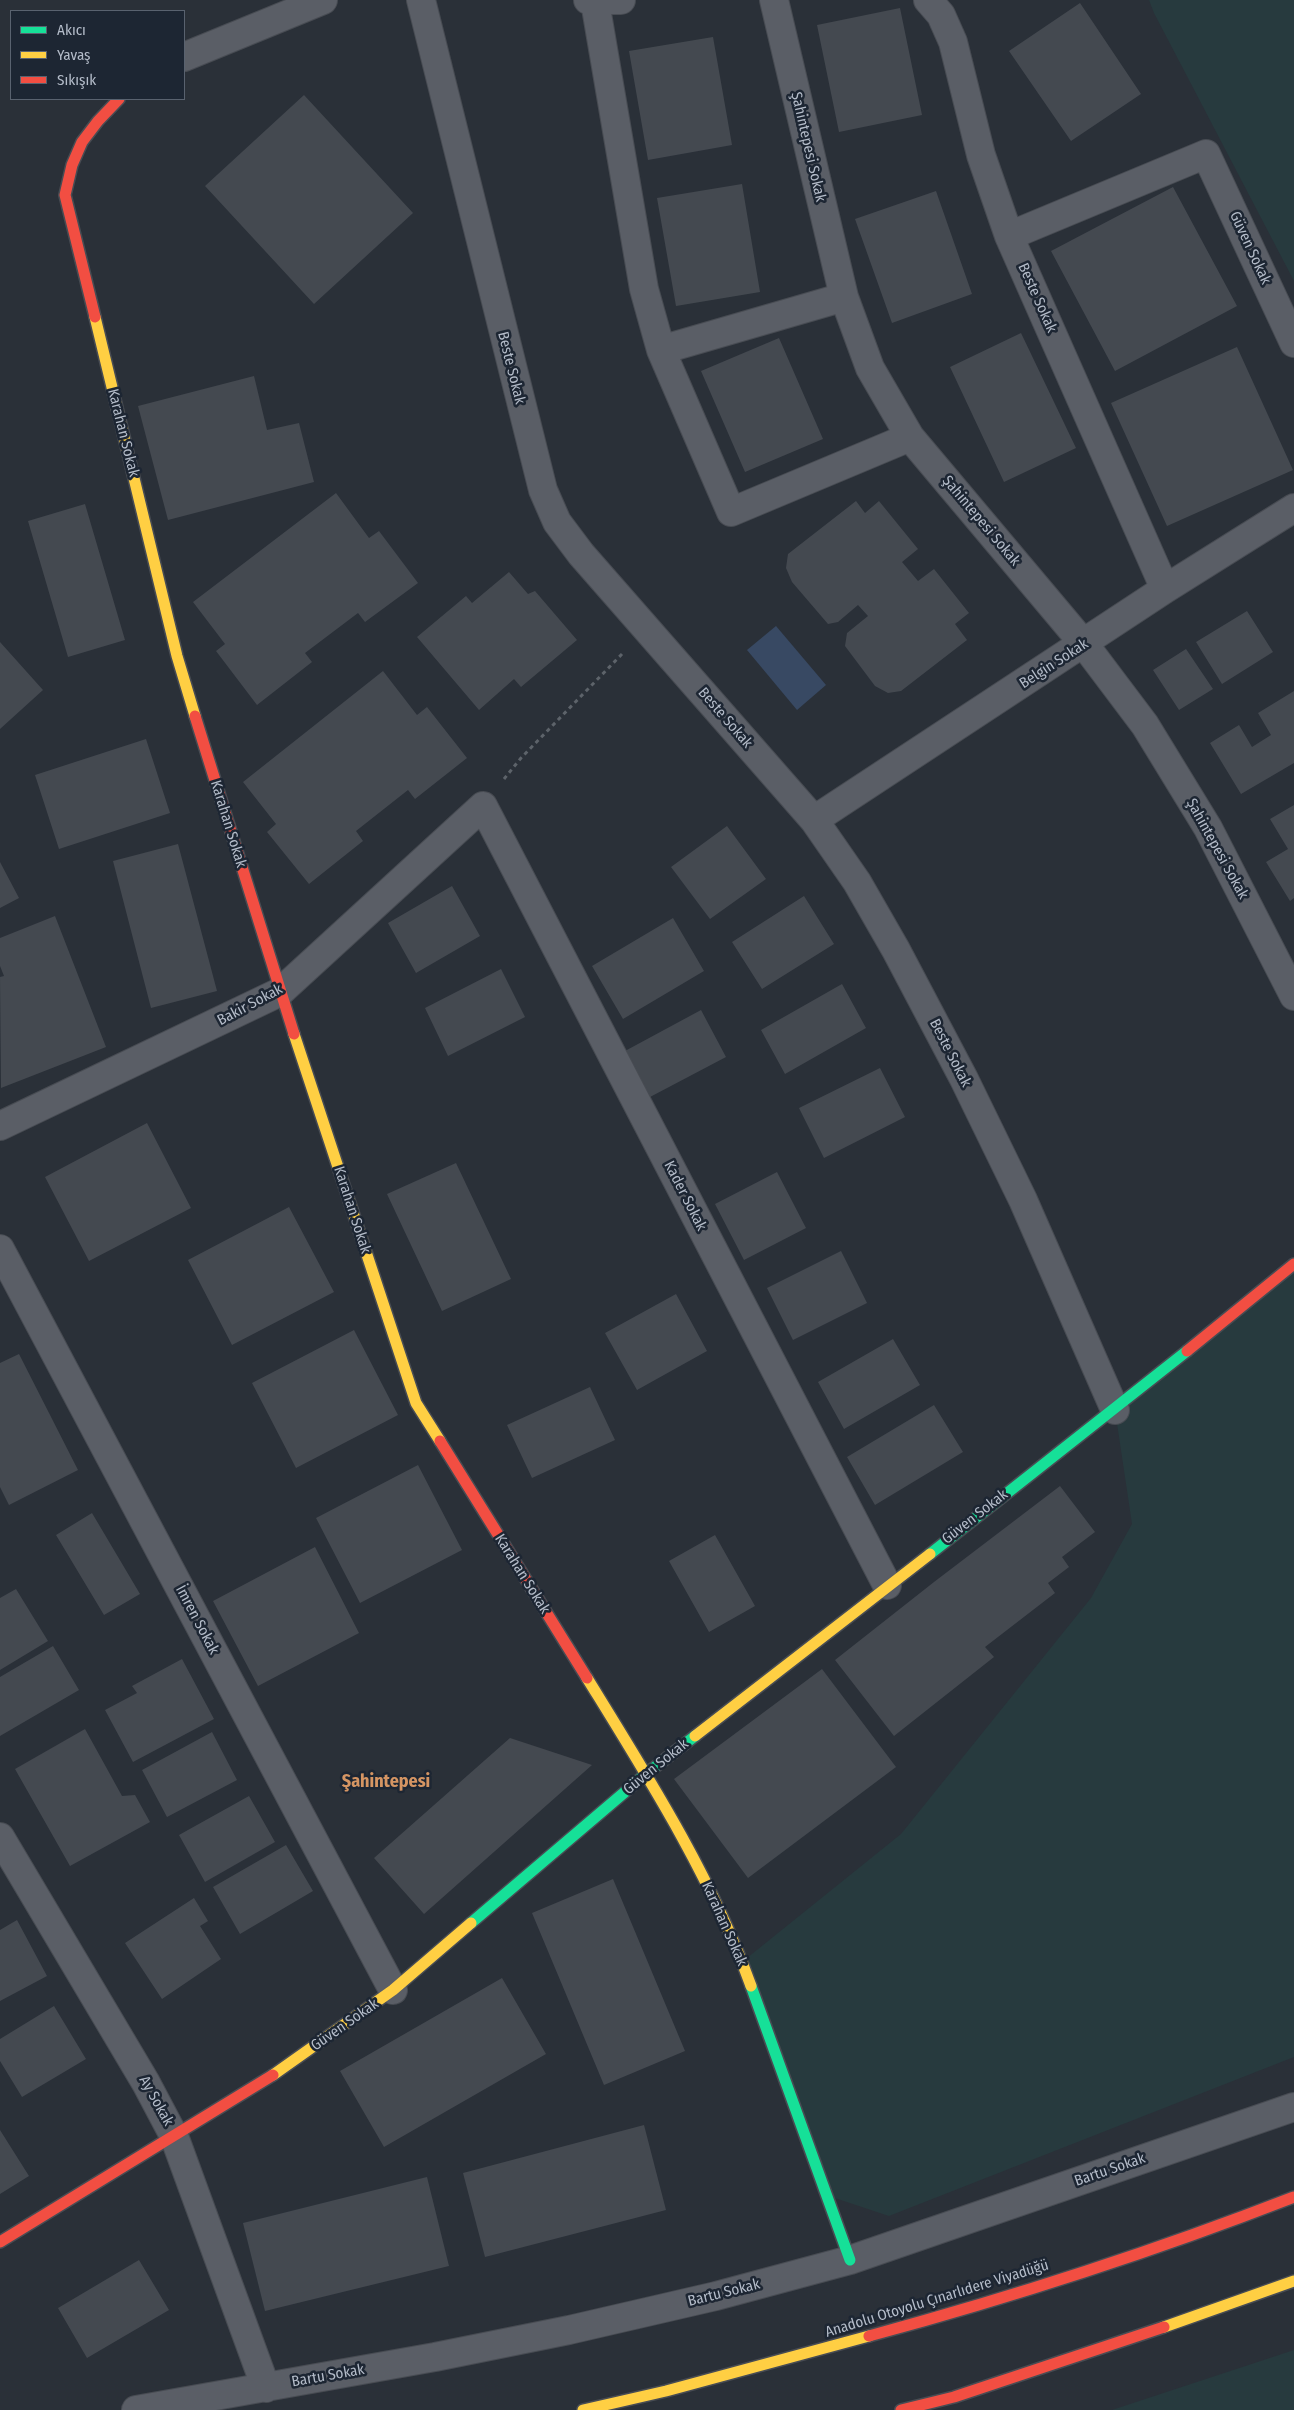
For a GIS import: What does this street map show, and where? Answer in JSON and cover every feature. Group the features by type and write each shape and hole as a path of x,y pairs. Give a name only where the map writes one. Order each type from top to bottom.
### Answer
{"main road":[{"name":"Karahan Sokak","path":"118,100 103,113 82,140 69,166 65,195 177,656 280,992 416,1403 646,1774 690,1850 742,1962 850,2260"},
{"name":"Güven Sokak","path":"0,2242 289,2065 394,1990 646,1774 1115,1410 1294,1264"},
{"name":"Anadolu Otoyolu Çınarlıdere Viyadüğü","path":"583,2410 666,2392 933,2319 1201,2233 1294,2197"},
{"path":"901,2410 954,2397 1227,2306 1294,2281"}],"street":[{"path":"185,57 323,0"},
{"name":"Beste Sokak","path":"421,0 543,490 557,522 647,629 814,820 857,882 896,950 964,1079 1023,1200 1115,1410"},
{"path":"601,0 644,289 661,350 731,512 910,437"},
{"name":"Şahintepesi Sokak","path":"774,0 844,297 870,368 910,437 1084,644 1145,726 1208,828 1294,996"},
{"name":"Beste Sokak","path":"928,0 941,15 953,42 981,155 1009,236 1165,589"},
{"name":"Güven Sokak","path":"1009,236 1206,154 1294,343"},
{"path":"661,350 844,297"},
{"name":"Belgin Sokak","path":"814,820 1165,589 1294,508"},
{"name":"Bakir Sokak","path":"0,1126 280,992 482,806"},
{"name":"Kader Sokak","path":"482,806 887,1586"},
{"name":"İmren Sokak","path":"0,1249 394,1990"},
{"name":"Ay Sokak","path":"0,1837 146,2083 174,2136 266,2388"},
{"name":"Bartu Sokak","path":"136,2410 266,2388 570,2330 716,2296 850,2260 1294,2107"}],"path":[{"path":"521,758 647,629"}],"green space":[{"path":"1149,0 1294,0 1294,281 1154,13"},
{"path":"1294,1264 1294,2057 889,2216 826,2195 742,1962 901,1834 1091,1598 1132,1524 1115,1410"},
{"path":"1294,2350 1294,2410 1112,2410"}],"water":[{"path":"776,626 826,685 797,710 747,650"}],"building":[{"path":"1080,3 1141,94 1071,141 1009,51"},
{"path":"900,8 922,115 839,132 817,25"},
{"path":"713,37 732,145 648,160 629,51"},
{"path":"304,95 413,213 314,304 205,186"},
{"path":"742,184 760,292 676,306 657,198"},
{"path":"1173,187 1237,306 1115,371 1051,251"},
{"path":"936,191 972,294 892,323 855,219"},
{"path":"1021,333 1076,448 1004,482 950,367"},
{"path":"779,338 823,439 745,472 701,371"},
{"path":"1237,347 1293,470 1167,526 1111,403"},
{"path":"254,376 267,430 299,423 314,482 168,520 138,406"},
{"path":"336,493 369,538 379,531 418,583 365,622 358,613 305,653 312,662 257,705 216,651 225,644 193,602"},
{"path":"856,501 865,513 879,501 918,549 902,562 918,581 934,569 969,613 955,624 967,640 901,691 888,693 875,686 845,646 847,633 868,616 858,605 838,622 828,624 792,582 786,568 788,554"},
{"path":"85,504 125,640 68,657 28,521"},
{"path":"509,572 528,594 535,591 577,640 521,687 514,679 479,710 417,637 466,596 472,603"},
{"path":"1247,611 1273,652 1222,684 1196,642"},
{"path":"0,642 43,690 0,729"},
{"path":"1186,649 1213,689 1179,710 1153,670"},
{"path":"383,671 417,715 427,707 467,758 415,799 408,790 356,831 363,841 309,884 267,832 276,824 243,782"},
{"path":"1294,691 1294,763 1241,794 1210,743 1239,725 1252,747 1271,735 1258,713"},
{"path":"146,739 170,813 59,849 35,775"},
{"path":"1294,805 1294,898 1290,901 1266,862 1288,849 1270,819"},
{"path":"727,826 766,879 710,919 671,867"},
{"path":"178,844 217,991 151,1008 113,861"},
{"path":"0,862 19,898 0,908"},
{"path":"452,886 480,936 416,973 388,923"},
{"path":"804,896 834,944 762,989 732,942"},
{"path":"55,916 106,1047 1,1088 0,977 4,976 0,966 0,938"},
{"path":"673,918 704,971 623,1019 592,966"},
{"path":"501,969 525,1017 448,1056 425,1008"},
{"path":"842,984 866,1028 785,1074 761,1030"},
{"path":"701,1010 726,1057 650,1097 625,1051"},
{"path":"880,1068 905,1117 824,1158 799,1108"},
{"path":"147,1123 191,1208 89,1261 45,1177"},
{"path":"456,1163 511,1279 442,1311 387,1194"},
{"path":"777,1172 806,1228 744,1260 715,1204"},
{"path":"289,1207 334,1292 232,1345 188,1260"},
{"path":"841,1251 867,1303 793,1340 767,1288"},
{"path":"676,1294 707,1351 637,1390 605,1333"},
{"path":"354,1330 398,1415 296,1468 252,1383"},
{"path":"893,1339 920,1385 844,1429 818,1382"},
{"path":"19,1354 78,1470 9,1505 0,1487 0,1363"},
{"path":"590,1387 615,1440 532,1478 507,1425"},
{"path":"934,1405 963,1452 875,1505 847,1457"},
{"path":"418,1465 462,1550 360,1603 316,1518"},
{"path":"1060,1486 1095,1532 1062,1557 1069,1567 1048,1583 1055,1593 985,1647 994,1657 894,1736 835,1660"},
{"path":"92,1513 140,1594 104,1615 56,1535"},
{"path":"715,1535 755,1606 709,1632 669,1561"},
{"path":"315,1547 359,1633 258,1686 213,1601"},
{"path":"16,1589 48,1641 0,1670 0,1598"},
{"path":"53,1646 79,1690 0,1736 0,1677"},
{"path":"182,1659 214,1719 133,1762 105,1710 137,1693 132,1686"},
{"path":"822,1669 896,1767 748,1878 674,1779"},
{"path":"85,1729 122,1796 135,1795 150,1822 70,1866 15,1769"},
{"path":"212,1732 237,1780 167,1817 142,1770"},
{"path":"510,1738 592,1765 424,1914 374,1858"},
{"path":"249,1796 275,1842 205,1882 179,1835"},
{"path":"286,1845 313,1891 240,1934 213,1887"},
{"path":"613,1879 685,2051 604,2085 532,1913"},
{"path":"194,1898 208,1921 200,1926 221,1959 162,1999 125,1943"},
{"path":"17,1920 47,1976 0,2001 0,1930"},
{"path":"502,1978 546,2054 384,2147 340,2071"},
{"path":"54,2006 86,2059 22,2097 0,2061 0,2039"},
{"path":"644,2125 666,2210 485,2257 463,2173"},
{"path":"0,2130 29,2176 0,2194"},
{"path":"427,2177 449,2266 265,2311 243,2223"},
{"path":"139,2260 169,2310 87,2358 58,2308"}],"traffic: fast":[{"path":"930,1554 1187,1351"},
{"path":"471,1923 646,1774 695,1736"},
{"path":"751,1986 850,2260"}],"traffic: slow":[{"path":"95,317 177,656 195,716"},
{"path":"294,1034 416,1403 440,1441"},
{"path":"695,1736 930,1554"},
{"path":"587,1678 655,1790 698,1866 735,1945 751,1986"},
{"path":"273,2075 393,1990 471,1923"},
{"path":"1164,2327 1294,2281"},
{"path":"583,2410 666,2391 869,2336"}],"traffic: jam":[{"path":"95,317 65,195 72,165 82,142 98,121 118,100"},
{"path":"195,716 294,1034"},
{"path":"1187,1351 1294,1264"},
{"path":"440,1441 587,1678"},
{"path":"0,2242 273,2075"},
{"path":"869,2336 1083,2272 1189,2236 1294,2197"},
{"path":"901,2410 954,2397 1164,2327"}],"district":[{"name":"Şahintepesi","path":"386,1782"}]}
